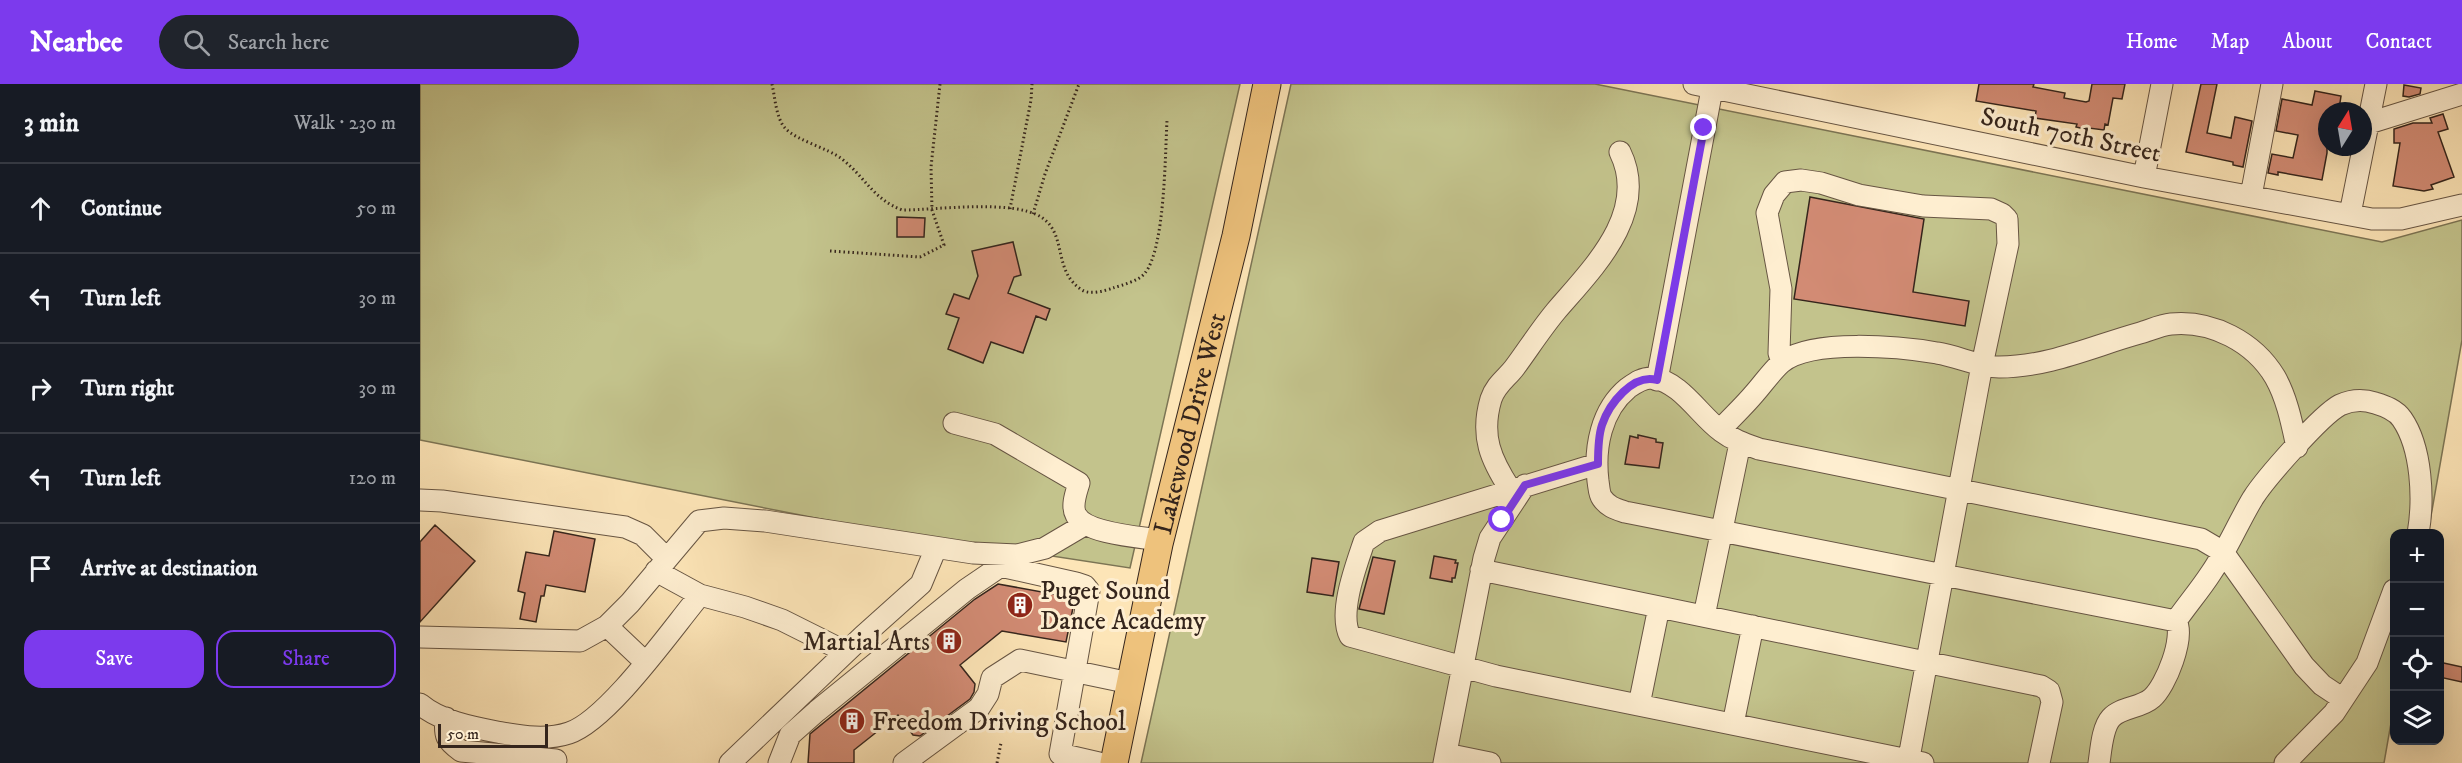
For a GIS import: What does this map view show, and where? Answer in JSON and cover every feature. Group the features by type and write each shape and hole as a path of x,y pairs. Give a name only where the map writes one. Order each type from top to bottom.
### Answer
{"main road":[{"name":"Lakewood Drive West","path":"1114,763 1160,540 1236,236 1267,84"}],"street":[{"path":"2144,177 2162,84"},
{"path":"2251,196 2272,84"},
{"path":"2372,106 2376,84"},
{"path":"1657,380 1706,85"},
{"name":"South 70th Street","path":"1706,85 2144,177 2350,214 2394,220 2462,205"},
{"path":"2372,122 2462,94"},
{"path":"1518,487 1493,463 1488,444 1487,420 1491,398 1499,382 1511,372 1554,314 1599,261 1615,236 1626,199 1625,164 1620,152"},
{"path":"2350,214 2362,156"},
{"path":"1598,464 1380,531 1364,542 1346,608 1344,626 1350,636 1496,676 1913,762 1927,662 1982,366 2008,244 2007,219 1991,209 1923,206 1859,195 1802,180 1785,182 1774,195 1767,213 1781,288 1779,353 1782,362"},
{"path":"1720,430 1782,362 1806,352 1834,346 1859,346 1939,353 1982,366 1999,368 2051,362 2170,324 2196,325 2223,331 2243,344 2275,378 2290,418 2297,447"},
{"path":"2176,621 1625,512 1608,506 1600,496 1598,464 1602,426 1623,392 1644,379 1657,380 1668,384 1680,393 1720,430 1740,442 1759,449 2201,540 2223,552 2304,666 2322,685 2343,699"},
{"path":"2176,621 2212,572 2254,496 2318,422 2339,406 2354,400 2370,401 2394,410 2402,418 2411,437 2420,477 2421,508 2419,529"},
{"path":"954,423 995,434 1079,483 1074,503 1076,515 1084,525 1160,540"},
{"path":"1704,616 1740,442"},
{"path":"1490,763 1445,759 1481,570 1490,538 1518,487"},
{"path":"420,500 453,502 625,527 643,535 661,565 700,595 782,620 846,652"},
{"path":"420,637 580,641 607,626 699,521 724,518 765,521 1008,560 1085,586 1089,591 1060,754 1099,763"},
{"path":"779,763 790,735 967,589 1008,560 1045,548 1084,525"},
{"path":"730,763 921,584 936,548"},
{"path":"1481,570 2041,686 2049,691 2052,702 2039,763"},
{"path":"420,704 446,718 492,731 536,738 569,734 593,720 700,595"},
{"path":"2285,763 2334,713 2367,663 2390,601"},
{"path":"1639,705 1659,607"},
{"path":"2099,763 2104,734 2110,719 2121,711 2152,699 2162,686 2178,638 2179,628 2176,621"},
{"path":"607,626 645,662"},
{"path":"1733,724 1754,626"},
{"path":"904,763 979,708 988,694 993,678 1020,660 1130,683"},
{"path":"446,718 445,733 451,744 461,751 556,760"}],"path":[{"path":"772,84 780,120 786,129 843,160 879,199 888,205 902,210 1010,209 1042,218 1056,234 1064,271 1070,280 1084,292 1099,292 1121,286 1143,275 1153,261 1158,239 1167,122"},
{"path":"830,251 920,257 944,245 932,210 931,167 940,84"},
{"path":"1010,209 1032,84"},
{"path":"1033,214 1045,174 1079,84"},
{"path":"997,763 1001,742"}],"green space":[{"path":"420,84 1240,84 1130,568 851,525 420,440"},
{"path":"1291,84 1595,84 2382,242 2462,220 2462,340 2429,529 2390,529 2390,729 2384,763 1141,763"}],"building":[{"path":"1979,84 2034,84 2033,87 2065,93 2064,98 2086,102 2089,101 2092,84 2125,84 2122,99 2113,98 2108,125 2105,124 2104,130 2089,128 2089,130 2076,127 2077,124 2035,118 2036,111 1976,101"},
{"path":"2201,84 2217,84 2207,133 2231,138 2235,117 2252,121 2243,167 2233,165 2233,162 2186,152"},
{"path":"2404,85 2421,88 2420,94 2403,96"},
{"path":"2315,91 2341,96 2340,102 2318,102 2318,156 2326,156 2322,180 2278,172 2278,175 2268,173 2272,154 2293,158 2298,135 2276,131 2282,99 2312,105"},
{"path":"2443,114 2448,129 2438,132 2454,177 2431,185 2433,189 2424,191 2393,186 2400,143 2394,143 2394,129 2413,123 2432,123 2430,118"},
{"path":"1810,197 1924,219 1913,292 1969,301 1965,326 1794,299"},
{"path":"897,217 925,218 924,237 897,237"},
{"path":"1013,242 1021,275 1014,277 1008,293 1050,309 1046,320 1036,316 1023,353 991,342 983,363 948,349 959,318 946,314 954,294 969,299 978,276 972,251"},
{"path":"1638,435 1663,443 1659,468 1625,464 1630,436 1638,438"},
{"path":"435,525 475,561 420,622 420,542"},
{"path":"554,531 595,539 585,592 546,585 544,596 541,596 536,622 520,619 525,593 518,591 526,552 549,556"},
{"path":"1434,556 1456,560 1455,563 1458,563 1452,582 1430,578"},
{"path":"1373,557 1395,561 1384,614 1359,609"},
{"path":"1312,558 1339,562 1333,596 1307,592"},
{"path":"998,584 1075,598 1066,642 1002,631 960,665 975,684 970,699 920,736 913,735 898,715 854,750 854,763 808,763 810,734 975,599"},
{"path":"2444,663 2462,667 2462,682 2444,678"}],"place":[{"name":"Puget Sound Dance Academy","path":"1020,605"},
{"name":"Martial Arts","path":"949,641"},
{"name":"Freedom Driving School","path":"852,721"}],"route":[{"path":"1502,520 1525,485 1598,464 1598,445 1602,426 1613,405 1623,392 1634,384 1644,379 1657,380 1704,128"}]}
